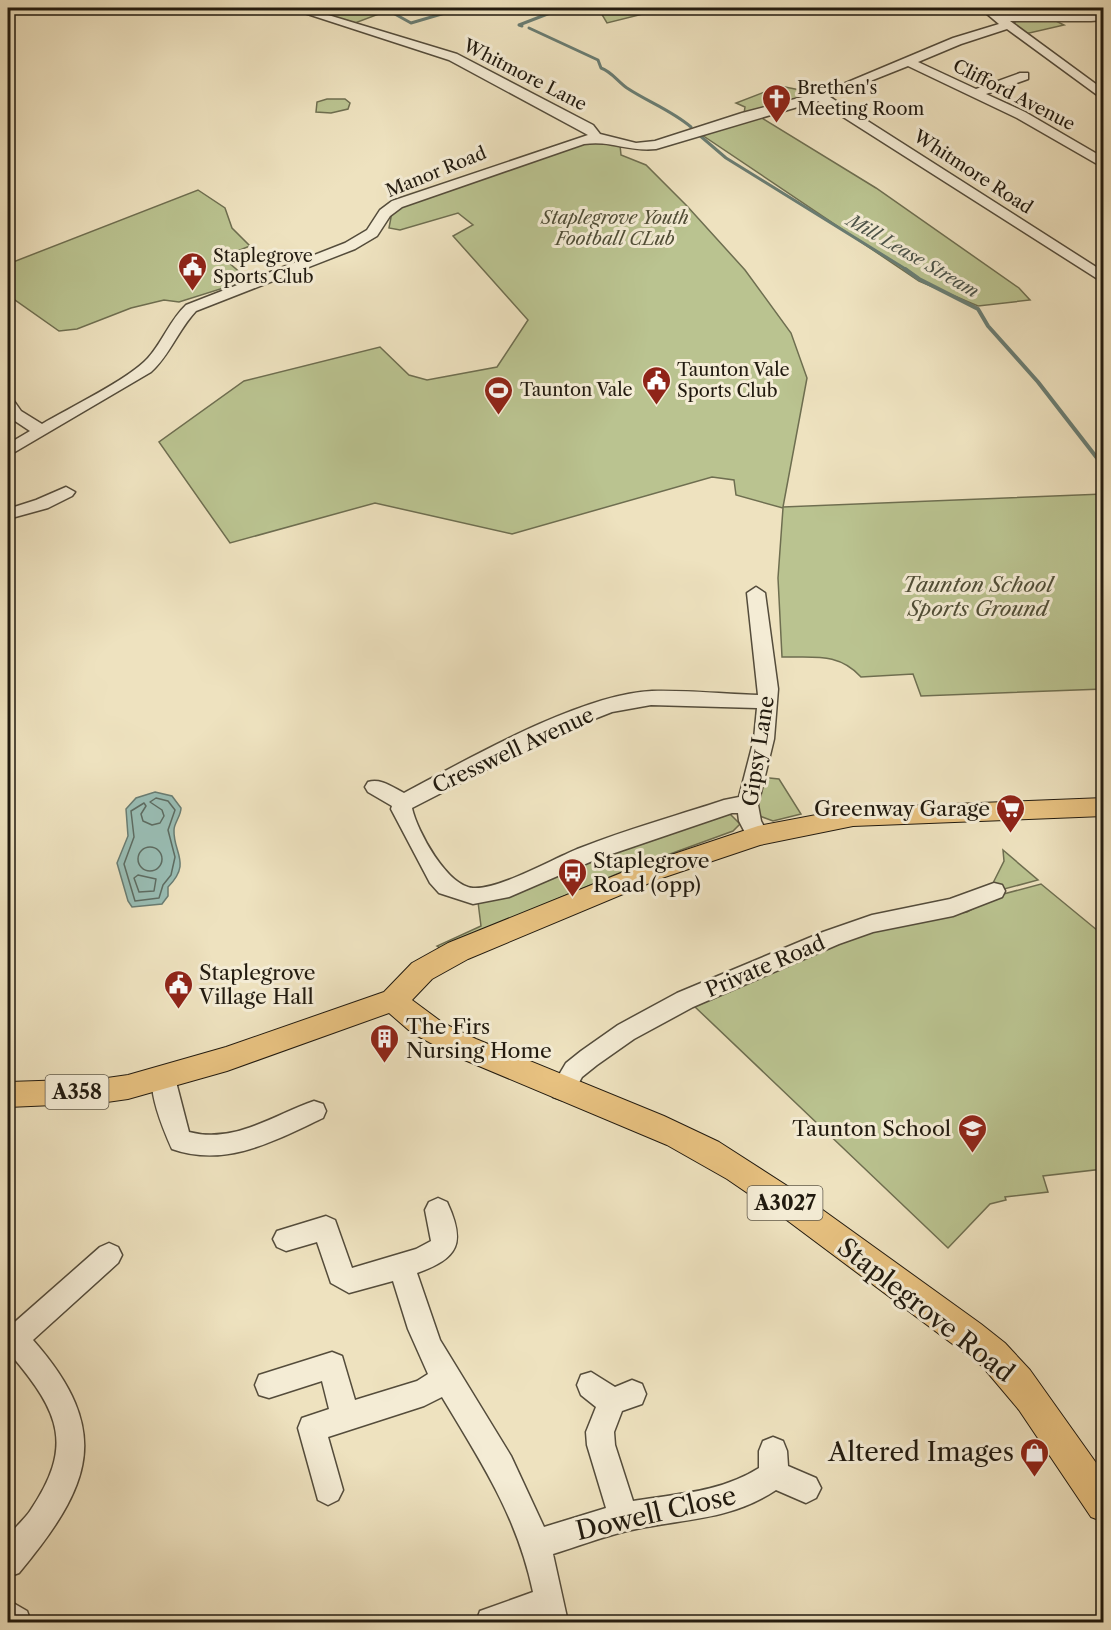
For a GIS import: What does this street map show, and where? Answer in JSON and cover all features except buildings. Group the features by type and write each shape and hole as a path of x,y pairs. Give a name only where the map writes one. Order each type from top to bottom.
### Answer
{"main road":[{"name":"A358","path":"8,1095 100,1091 163,1078 394,1000 422,970 458,951 650,872 758,836 853,817 1104,807"},
{"name":"Staplegrove Road","path":"394,1000 408,1015 432,1032 562,1090 676,1136 722,1161 769,1191 999,1360 1021,1384 1078,1472 1104,1504"}],"street":[{"name":"Whitmore Lane","path":"295,8 453,57 588,128 596,137"},
{"path":"985,8 1104,96"},
{"path":"596,137 612,139 629,146 656,145 746,116 821,97 1005,22 1027,17 1071,20 1104,16"},
{"path":"1041,32 1071,24 1071,20"},
{"name":"Clifford Avenue","path":"907,61 1021,114 1104,164"},
{"path":"976,93 1024,76"},
{"name":"Whitmore Road","path":"821,97 966,188 1104,279"},
{"name":"Manor Road","path":"8,451 153,363 163,352 180,318 194,306 350,246 372,233 385,213 397,204 465,178 596,137"},
{"path":"8,404 15,414 42,431"},
{"path":"8,514 42,504 66,492"},
{"name":"Gipsy Lane","path":"756,593 768,702 764,739 748,805 750,821 758,836"},
{"name":"Cresswell Avenue","path":"404,803 591,710 651,698 768,702"},
{"path":"375,787 404,803 401,809 412,833 438,877 447,887 460,894 473,896 501,891 629,838 731,805 748,805"},
{"name":"Private Road","path":"562,1090 574,1070 589,1058 626,1032 685,1000 831,938 872,924 953,907 994,891"},
{"path":"163,1078 173,1124 181,1141 195,1146 230,1145 302,1122"},
{"path":"286,1239 326,1228 340,1274 349,1281 429,1257 443,1247 446,1240 438,1210"},
{"path":"8,1562 54,1501 72,1448 70,1426 61,1400 48,1378 11,1342 110,1255"},
{"path":"402,1266 431,1350 501,1466 520,1503 535,1545 551,1612 491,1623"},
{"path":"269,1384 332,1365 345,1417"},
{"path":"328,1490 312,1428 424,1392 447,1378"},
{"path":"612,1394 600,1432 601,1445 624,1516"},
{"name":"Dowell Close","path":"535,1545 624,1516 713,1503 746,1492 774,1463 807,1488"},
{"path":"8,1615 16,1623"}],"green space":[{"path":"303,8 381,8 387,11 355,23"},
{"path":"615,8 667,8 607,23 601,13"},
{"path":"1016,21 1056,21 1064,25 1025,34 1013,25"},
{"path":"780,86 820,94 744,113 745,107 736,103"},
{"path":"327,99 345,99 350,103 348,109 331,113 316,112 317,102"},
{"path":"757,115 876,188 1019,288 1030,300 978,306 919,281 702,135"},
{"path":"591,140 620,145 621,155 646,165 745,270 791,333 807,378 783,507 1103,494 1103,689 921,696 913,674 861,677 843,663 834,660 815,657 782,657 778,578 783,508 736,495 734,480 712,477 512,534 375,503 230,543 159,442 244,381 380,347 409,375 427,380 497,367 528,320 453,236 473,225 458,213 400,230 389,228 392,212 398,207"},
{"path":"198,190 225,208 232,228 250,246 222,257 249,280 179,302 164,300 131,308 77,329 59,331 8,295 8,264"},
{"path":"760,777 779,779 801,814 773,821 757,815"},
{"path":"730,814 740,824 733,831 629,869 440,948 437,946 481,926 478,902 499,899 563,869"},
{"path":"1003,850 1038,880 993,892 990,889 1004,861"},
{"name":"Taunton School","path":"1041,884 1103,935 1103,1169 1043,1176 1048,1192 1005,1197 1006,1200 990,1204 948,1248 693,1005 874,929 967,912 996,896"}],"water":[{"path":"155,792 172,796 181,808 174,830 180,858 179,871 168,887 168,896 162,904 132,907 128,901 117,863 128,836 126,809 136,798"}],"waterway":[{"name":"Mill Lease Stream","path":"384,8 411,23 462,8"},
{"path":"522,26 519,25 563,8"},
{"name":"Mill Lease Stream","path":"529,28 598,60 601,68 627,88 691,127"},
{"name":"Mill Lease Stream","path":"698,134 726,158 907,270"},
{"name":"Mill Lease Stream","path":"905,269 919,279 978,309 988,326 1038,382 1104,467"}],"place":[{"name":"Brethen's Meeting Room","path":"776,124"},
{"name":"Staplegrove Sports Club","path":"192,292"},
{"name":"Taunton Vale Sports Club","path":"656,406"},
{"name":"Taunton Vale","path":"499,416"},
{"name":"Greenway Garage","path":"1011,834"},
{"name":"Staplegrove Road (opp)","path":"572,898"},
{"name":"Staplegrove Village Hall","path":"178,1010"},
{"name":"The Firs Nursing Home","path":"385,1064"},
{"name":"Taunton School","path":"972,1154"},
{"name":"Altered Images","path":"1035,1478"}],"park label":[{"name":"Staplegrove Youth Football CLub","path":"615,228"},
{"name":"Taunton School Sports Ground","path":"978,596"}]}
